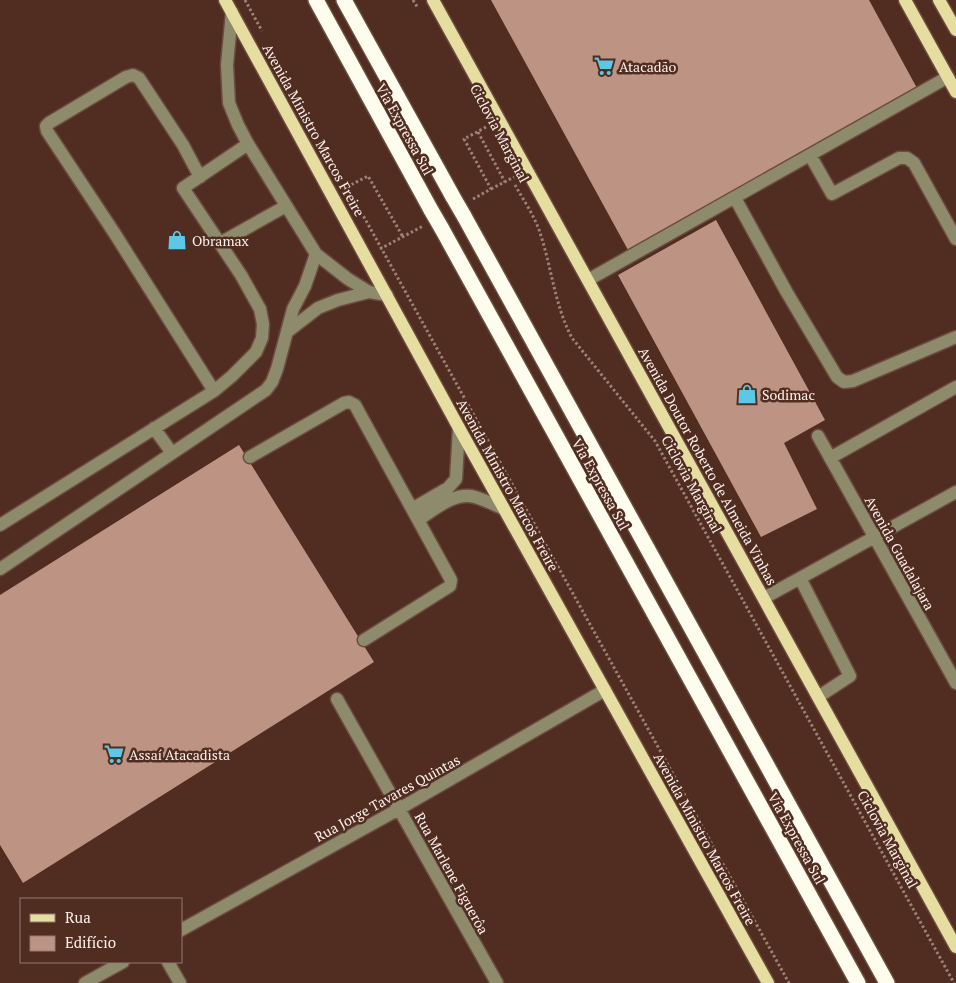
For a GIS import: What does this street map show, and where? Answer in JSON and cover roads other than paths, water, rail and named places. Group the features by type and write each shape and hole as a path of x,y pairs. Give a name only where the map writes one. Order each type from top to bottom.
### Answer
{"highway":[{"name":"Via Expressa Sul","path":"316,0 858,983"},
{"name":"Via Expressa Sul","path":"344,0 887,983"}],"main road":[{"name":"Avenida Ministro Marcos Freire","path":"225,0 504,509 768,983"},
{"name":"Avenida Doutor Roberto de Almeida Vinhas","path":"433,0 954,940"},
{"path":"905,0 956,92"},
{"path":"941,1 956,30"}],"street":[{"path":"232,12 227,65 229,103 248,144 316,254 348,279 369,292 387,295"},
{"path":"200,177 161,110 139,78 133,75 126,76 46,126 47,131 115,234 147,288 214,391"},
{"path":"588,280 948,77"},
{"path":"0,525 214,391 256,352 262,338 263,324 260,310 241,275 183,188 248,144"},
{"path":"810,155 832,194 899,158 907,158 914,162 956,239"},
{"path":"735,198 837,378 844,382 853,381 956,337"},
{"path":"220,243 286,206"},
{"path":"0,569 266,390 272,382 277,369 293,309 305,286 316,254"},
{"path":"287,332 318,308 338,300 369,292"},
{"path":"830,458 956,387"},
{"path":"250,457 344,403 349,402 355,405 451,580 450,586 364,640"},
{"path":"154,428 172,453"},
{"path":"415,514 448,488 456,479 460,428"},
{"name":"Avenida Guadalajara","path":"818,436 956,683"},
{"path":"764,598 956,492"},
{"path":"415,514 464,496 473,497 504,509"},
{"path":"800,578 850,676 818,697"},
{"name":"Rua Jorge Tavares Quintas","path":"182,929 399,809 606,690"},
{"name":"Rua Marlene Figuerôa","path":"337,699 497,983"},
{"path":"85,983 122,963"},
{"path":"169,963 180,983"}],"place":[{"name":"Atacadão","path":"604,66"},
{"name":"Obramax","path":"177,240"},
{"name":"Sodimac","path":"747,394"},
{"name":"Assaí Atacadista","path":"114,754"}]}
